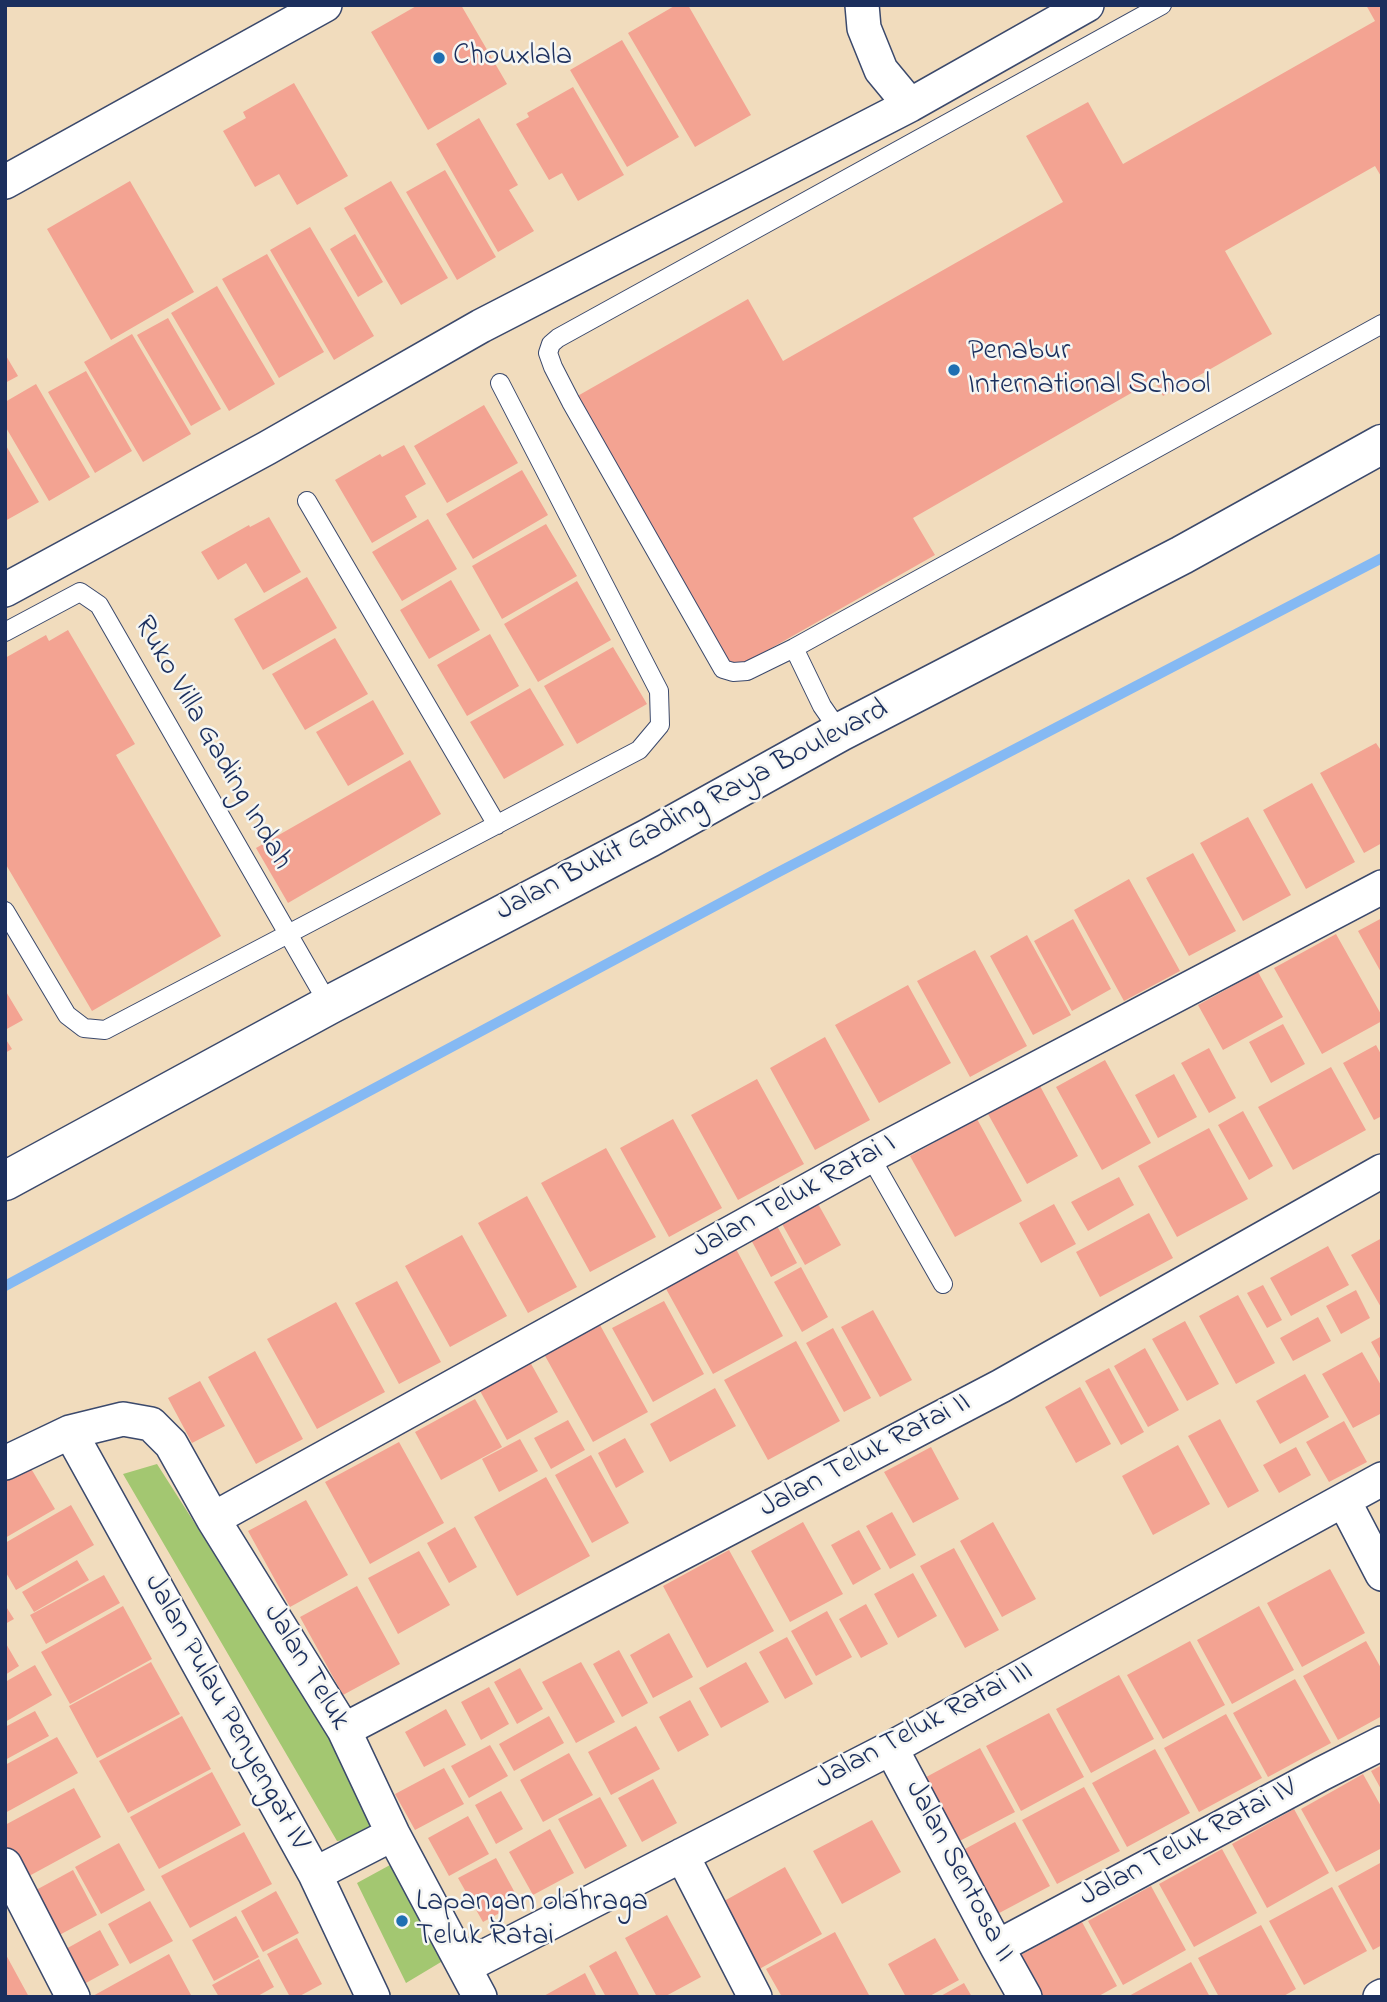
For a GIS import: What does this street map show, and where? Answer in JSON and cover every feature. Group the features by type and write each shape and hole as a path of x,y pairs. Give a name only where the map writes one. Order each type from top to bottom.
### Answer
{"street":[{"path":"5,182 325,5"},
{"path":"862,5 864,28 881,70 910,105"},
{"path":"5,590 267,448 481,326 910,105 1067,10"},
{"name":"Jalan Bukit Gading Raya Boulevard","path":"5,1181 329,1005 649,838 840,732 1182,555 1382,444"},
{"name":"Jalan Teluk Ratai I","path":"213,1519 870,1156 1382,887"},
{"name":"Jalan Teluk Ratai II","path":"344,1730 1001,1386 1382,1171"},
{"name":"Jalan Teluk","path":"5,1463 70,1432 123,1419 151,1424 171,1444 213,1519 344,1730 393,1834 480,1997"},
{"name":"Jalan Pulau Penyengat IV","path":"70,1432 315,1874 373,1997"},
{"name":"Jalan Teluk Ratai III","path":"464,1967 891,1748 1382,1479"},
{"path":"1344,1501 1382,1574"},
{"name":"Jalan Teluk Ratai IV","path":"997,1947 1382,1743"},
{"name":"Jalan Sentosa II","path":"891,1748 1025,1997"},
{"path":"315,1874 393,1834"},
{"path":"682,1856 755,1997"},
{"path":"5,1865 73,1997"}],"lane":[{"path":"1162,5 641,291 551,344 548,353 571,402 723,669 733,672 747,671 794,648 1382,324"},
{"path":"5,911 67,1015 84,1028 105,1030 639,750 660,724 659,691 500,383"},
{"path":"307,501 498,825"},
{"name":"Ruko Villa Gading Indah","path":"5,632 80,592 99,605 329,1005"},
{"path":"794,648 822,706 840,732"},
{"path":"870,1156 943,1284"}],"green space":[{"path":"157,1464 393,1834 337,1841 123,1474"},
{"name":"Lapangan olahraga Teluk Ratai","path":"401,1859 446,1959 406,1983 357,1883"}],"building":[{"name":"Chouxlala","path":"418,5 461,5 507,84 428,130 371,32"},
{"path":"676,5 688,5 751,115 695,147 628,33"},
{"path":"1366,5 1382,5 1382,178 1375,166 1225,251 1272,334 1163,396 1154,380 913,518 935,555 731,671 574,398 748,299 783,361 1063,202 1026,136 1088,102 1123,164 1375,21"},
{"path":"622,40 679,137 627,167 570,70"},
{"path":"294,83 348,176 297,205 279,174 255,187 223,131 246,118 243,112"},
{"path":"573,87 624,175 578,201 562,173 549,180 516,124 529,117 527,113"},
{"path":"479,118 518,185 509,190 534,231 498,252 436,144"},
{"path":"445,170 496,257 457,280 406,192"},
{"path":"130,181 194,292 111,340 47,229"},
{"path":"391,181 448,278 401,305 344,208"},
{"path":"310,227 374,336 334,360 270,250"},
{"path":"355,234 383,282 358,297 330,249"},
{"path":"267,254 324,352 279,378 222,279"},
{"path":"217,286 275,384 229,411 171,313"},
{"path":"168,318 221,409 191,426 137,335"},
{"path":"132,334 191,434 143,462 84,362"},
{"path":"5,354 18,376 5,383"},
{"path":"86,371 132,451 95,473 48,392"},
{"path":"36,384 90,477 49,501 5,426 5,402"},
{"path":"484,405 518,463 447,503 414,446"},
{"path":"5,444 39,502 5,521"},
{"path":"404,445 426,484 405,496 417,517 372,543 335,480 380,454 382,457"},
{"path":"522,470 548,515 473,559 446,514"},
{"path":"269,517 301,572 264,593 246,563 218,580 201,552"},
{"path":"428,519 457,569 402,601 372,552"},
{"path":"546,524 577,576 502,619 472,566"},
{"path":"307,577 337,628 263,670 234,619"},
{"path":"451,580 480,630 429,659 400,610"},
{"path":"577,581 611,640 538,682 504,624"},
{"path":"68,630 135,744 116,755 221,936 92,1011 5,863 5,658 46,635 49,641"},
{"path":"490,634 519,686 467,716 437,665"},
{"path":"335,638 368,694 305,730 272,674"},
{"path":"613,647 647,704 577,744 544,686"},
{"path":"530,688 564,745 504,779 470,722"},
{"path":"373,700 404,754 348,786 316,732"},
{"path":"1376,743 1382,752 1382,843 1364,853 1320,773"},
{"path":"410,760 441,814 288,903 256,848"},
{"path":"1312,783 1355,862 1306,889 1263,810"},
{"path":"1248,817 1291,895 1243,921 1200,843"},
{"path":"1193,853 1236,931 1189,956 1146,878"},
{"path":"1129,879 1180,971 1124,1001 1074,910"},
{"path":"1382,918 1382,974 1358,931"},
{"path":"1073,919 1111,989 1072,1011 1034,941"},
{"path":"1336,934 1382,1016 1382,1021 1322,1054 1274,968"},
{"path":"1027,935 1071,1015 1033,1035 990,956"},
{"path":"975,950 1027,1046 970,1077 917,981"},
{"path":"1258,972 1283,1017 1223,1050 1198,1005"},
{"path":"908,985 951,1063 879,1103 835,1025"},
{"path":"5,990 23,1020 5,1030"},
{"path":"1283,1024 1305,1064 1271,1083 1249,1042"},
{"path":"825,1037 870,1120 815,1150 770,1068"},
{"path":"5,1038 12,1049 5,1053"},
{"path":"1376,1045 1382,1056 1382,1116 1374,1120 1343,1063"},
{"path":"1209,1048 1236,1098 1209,1113 1181,1063"},
{"path":"1105,1060 1151,1143 1102,1170 1056,1087"},
{"path":"1331,1067 1366,1130 1293,1170 1258,1107"},
{"path":"1174,1074 1197,1117 1158,1138 1135,1095"},
{"path":"757,1079 804,1164 738,1200 691,1115"},
{"path":"1040,1086 1078,1156 1027,1184 988,1114"},
{"path":"1243,1111 1273,1166 1249,1180 1218,1125"},
{"path":"673,1119 722,1208 669,1237 620,1148"},
{"path":"977,1119 1022,1201 955,1237 910,1156"},
{"path":"1209,1128 1248,1199 1177,1237 1138,1166"},
{"path":"606,1148 656,1237 590,1272 541,1183"},
{"path":"1119,1177 1134,1205 1088,1231 1071,1202"},
{"path":"527,1196 577,1287 528,1313 478,1223"},
{"path":"817,1202 841,1245 805,1265 781,1222"},
{"path":"1054,1204 1076,1244 1041,1263 1019,1223"},
{"path":"1149,1213 1173,1258 1100,1297 1076,1252"},
{"path":"775,1222 797,1263 771,1277 749,1236"},
{"path":"462,1235 507,1316 450,1347 405,1266"},
{"path":"1382,1238 1382,1309 1351,1255"},
{"path":"1328,1246 1349,1285 1291,1316 1270,1278"},
{"path":"736,1249 783,1336 713,1374 665,1287"},
{"path":"801,1267 828,1317 802,1332 774,1282"},
{"path":"397,1281 441,1362 399,1384 355,1303"},
{"path":"1263,1285 1282,1320 1267,1328 1247,1293"},
{"path":"1356,1290 1370,1318 1341,1334 1326,1306"},
{"path":"1238,1295 1275,1363 1236,1384 1199,1316"},
{"path":"664,1301 704,1374 653,1402 612,1328"},
{"path":"336,1302 385,1392 317,1429 267,1339"},
{"path":"873,1310 912,1380 880,1397 841,1327"},
{"path":"1318,1317 1331,1341 1293,1361 1280,1338"},
{"path":"1185,1321 1219,1384 1187,1401 1152,1339"},
{"path":"600,1325 648,1412 593,1442 544,1354"},
{"path":"833,1328 871,1398 844,1412 806,1343"},
{"path":"1382,1336 1382,1362 1371,1342"},
{"path":"796,1341 840,1421 768,1460 724,1380"},
{"path":"1145,1348 1179,1410 1148,1427 1114,1366"},
{"path":"255,1351 303,1439 256,1464 208,1377"},
{"path":"1362,1352 1382,1387 1382,1413 1353,1428 1322,1374"},
{"path":"530,1362 558,1412 507,1440 479,1389"},
{"path":"1109,1368 1144,1432 1121,1445 1085,1381"},
{"path":"1305,1374 1329,1417 1280,1444 1256,1401"},
{"path":"200,1381 225,1426 192,1443 168,1398"},
{"path":"1080,1387 1111,1444 1076,1463 1045,1407"},
{"path":"715,1388 736,1426 670,1462 650,1424"},
{"path":"475,1399 502,1447 441,1480 415,1432"},
{"path":"1220,1419 1259,1491 1228,1508 1188,1436"},
{"path":"568,1420 585,1450 551,1469 534,1438"},
{"path":"1344,1421 1367,1462 1329,1482 1306,1442"},
{"path":"625,1438 644,1472 616,1488 598,1453"},
{"path":"520,1439 538,1471 499,1492 482,1459"},
{"path":"399,1442 444,1523 370,1564 325,1482"},
{"path":"1178,1445 1210,1504 1153,1535 1122,1476"},
{"path":"931,1447 959,1499 913,1523 884,1472"},
{"path":"1296,1447 1311,1475 1279,1493 1263,1465"},
{"path":"591,1455 629,1523 592,1543 555,1475"},
{"path":"26,1460 55,1509 5,1538 5,1472"},
{"path":"546,1477 590,1556 517,1596 474,1517"},
{"path":"306,1500 348,1575 290,1607 248,1531"},
{"path":"71,1505 94,1545 16,1590 5,1571 5,1543"},
{"path":"892,1512 916,1555 890,1569 866,1526"},
{"path":"803,1522 843,1594 790,1622 751,1551"},
{"path":"993,1522 1036,1599 1002,1617 960,1541"},
{"path":"455,1527 477,1567 449,1583 427,1543"},
{"path":"859,1530 881,1569 853,1585 831,1545"},
{"path":"954,1548 999,1630 965,1648 920,1566"},
{"path":"729,1550 774,1631 707,1668 663,1586"},
{"path":"419,1551 450,1605 398,1634 368,1578"},
{"path":"77,1560 89,1580 34,1612 22,1592"},
{"path":"1330,1569 1365,1633 1302,1667 1267,1603"},
{"path":"913,1573 937,1616 898,1638 874,1594"},
{"path":"104,1575 120,1603 46,1644 30,1615"},
{"path":"357,1586 400,1664 343,1695 300,1617"},
{"path":"866,1604 888,1644 861,1658 839,1619"},
{"path":"5,1605 14,1619 5,1624"},
{"path":"123,1606 152,1659 70,1704 41,1652"},
{"path":"1259,1606 1294,1670 1232,1704 1197,1640"},
{"path":"827,1611 852,1657 816,1676 791,1631"},
{"path":"669,1633 693,1677 653,1698 630,1655"},
{"path":"787,1637 813,1684 785,1699 759,1652"},
{"path":"1190,1641 1225,1705 1163,1739 1127,1675"},
{"path":"1366,1641 1382,1670 1382,1716 1338,1740 1303,1676"},
{"path":"5,1642 19,1666 5,1675"},
{"path":"619,1650 648,1703 622,1717 593,1664"},
{"path":"151,1662 180,1714 97,1758 69,1706"},
{"path":"581,1662 615,1722 576,1743 542,1682"},
{"path":"746,1662 769,1702 721,1728 699,1688"},
{"path":"35,1665 52,1695 5,1722 5,1682"},
{"path":"520,1668 543,1709 517,1724 494,1682"},
{"path":"1119,1675 1154,1739 1091,1773 1056,1709"},
{"path":"1295,1679 1331,1743 1268,1777 1233,1713"},
{"path":"489,1687 509,1724 481,1740 461,1702"},
{"path":"690,1700 709,1735 678,1752 659,1717"},
{"path":"446,1709 466,1745 424,1767 405,1732"},
{"path":"35,1711 49,1736 5,1760 5,1727"},
{"path":"1049,1713 1084,1777 1021,1811 986,1746"},
{"path":"1226,1714 1262,1778 1199,1812 1164,1748"},
{"path":"182,1716 211,1769 128,1813 99,1761"},
{"path":"549,1716 564,1743 514,1771 499,1744"},
{"path":"636,1726 660,1769 611,1795 588,1752"},
{"path":"57,1737 78,1773 5,1813 5,1765"},
{"path":"490,1745 508,1776 469,1798 451,1766"},
{"path":"980,1748 1015,1812 952,1845 917,1782"},
{"path":"1155,1749 1190,1813 1127,1847 1092,1783"},
{"path":"569,1753 593,1795 543,1822 520,1780"},
{"path":"1382,1765 1382,1791 1371,1771"},
{"path":"444,1768 464,1804 415,1830 395,1794"},
{"path":"212,1772 241,1825 159,1869 130,1817"},
{"path":"1363,1774 1382,1808 1382,1848 1336,1872 1301,1809"},
{"path":"653,1779 677,1823 642,1842 618,1798"},
{"path":"1084,1787 1120,1851 1057,1884 1022,1820"},
{"path":"74,1788 101,1837 18,1882 5,1859 5,1825"},
{"path":"501,1791 523,1829 496,1844 475,1805"},
{"path":"600,1797 627,1846 585,1869 558,1819"},
{"path":"1294,1809 1329,1873 1267,1908 1232,1844"},
{"path":"468,1816 489,1854 449,1876 428,1838"},
{"path":"872,1820 901,1872 842,1904 813,1851"},
{"path":"1015,1822 1050,1886 988,1919 952,1856"},
{"path":"550,1829 574,1873 533,1895 509,1852"},
{"path":"244,1832 272,1884 190,1928 161,1876"},
{"path":"119,1843 145,1890 101,1914 75,1867"},
{"path":"1222,1849 1257,1913 1194,1947 1159,1884"},
{"path":"496,1858 520,1902 483,1922 458,1878"},
{"path":"1382,1862 1382,1945 1373,1950 1338,1886"},
{"path":"785,1867 822,1934 754,1972 717,1905"},
{"path":"73,1870 97,1915 48,1941 23,1897"},
{"path":"1151,1886 1186,1950 1123,1985 1088,1921"},
{"path":"1332,1887 1367,1951 1304,1985 1269,1921"},
{"path":"276,1891 299,1933 263,1952 241,1911"},
{"path":"150,1901 173,1941 130,1964 108,1924"},
{"path":"667,1915 701,1977 664,1997 657,1997 625,1938"},
{"path":"236,1916 259,1957 214,1981 192,1940"},
{"path":"1082,1922 1117,1986 1097,1997 1042,1997 1019,1956"},
{"path":"1261,1925 1296,1989 1282,1997 1219,1997 1198,1958"},
{"path":"100,1930 119,1965 73,1990 55,1955"},
{"path":"835,1932 869,1995 782,1997 766,1969"},
{"path":"297,1938 322,1984 298,1997 290,1997 267,1954"},
{"path":"935,1938 959,1980 928,1997 906,1997 888,1964"},
{"path":"616,1951 640,1997 606,1997 589,1966"},
{"path":"5,1953 29,1997 5,1997"},
{"path":"169,1954 191,1995 188,1997 91,1997"},
{"path":"259,1959 274,1987 256,1997 219,1997 212,1985"},
{"path":"1191,1962 1210,1997 1127,1997"},
{"path":"585,1973 597,1997 542,1997"},
{"path":"964,1983 972,1997 939,1997"}],"waterway":[{"path":"5,1286 771,876 1382,558"}],"place":[{"name":"Chouxlala","path":"439,58"},
{"name":"Penabur International School","path":"954,370"},
{"name":"Lapangan olahraga Teluk Ratai","path":"402,1921"}]}
